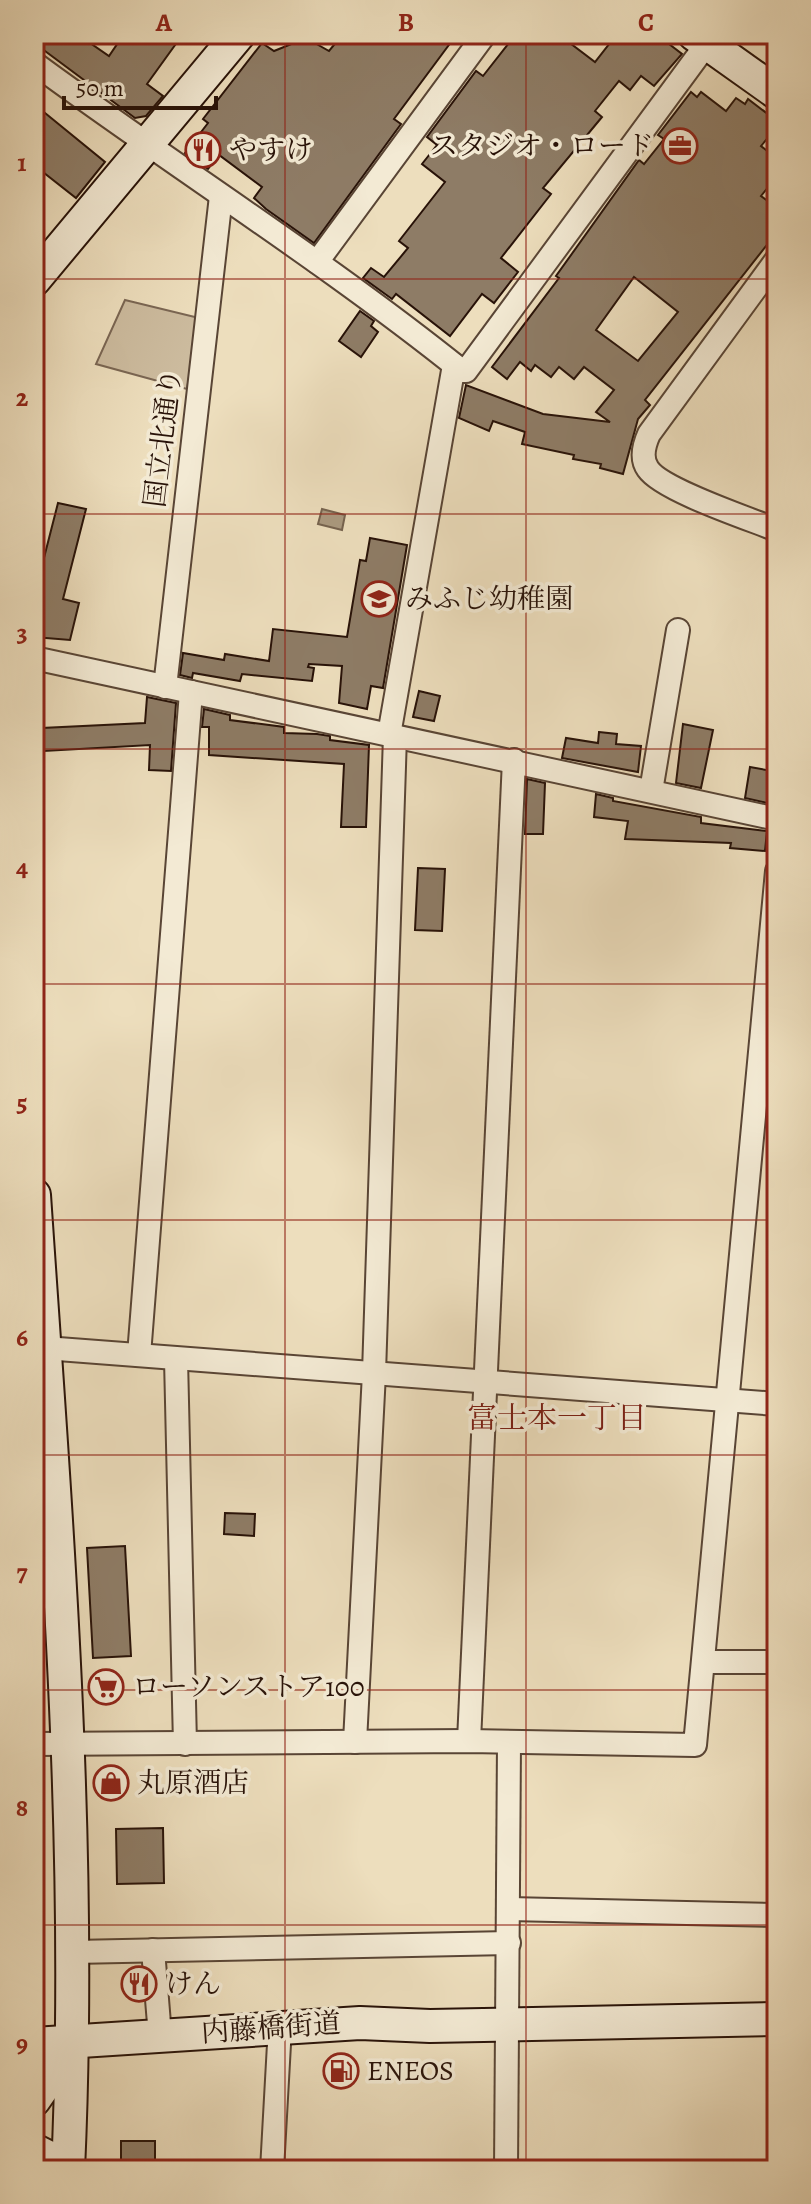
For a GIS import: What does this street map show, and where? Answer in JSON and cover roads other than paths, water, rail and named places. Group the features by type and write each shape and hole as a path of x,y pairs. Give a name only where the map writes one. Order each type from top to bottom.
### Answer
{"main road":[{"path":"34,280 239,34"},
{"path":"705,37 777,93"},
{"path":"34,1195 45,1348 43,1460 67,1745 74,1952 74,2043 66,2170"},
{"name":"内藤橋街道","path":"34,2044 280,2026 777,2019"},
{"path":"34,2100 74,2043"},
{"path":"34,2150 58,2162 66,2170"}],"street":[{"path":"317,262 485,34"},
{"path":"34,63 466,371 705,37"},
{"name":"国立北通り","path":"165,687 221,196"},
{"path":"777,259 649,434 643,450 648,470 675,489 777,530"},
{"path":"355,1742 374,1373 392,735 454,365"},
{"path":"651,791 678,630"},
{"path":"34,658 777,819"},
{"path":"139,1355 191,692"},
{"path":"469,1741 514,760"},
{"path":"34,1744 469,1741 695,1745 730,1400 777,871"},
{"path":"45,1348 486,1379 777,1404"},
{"path":"176,1359 185,1744"},
{"path":"704,1662 777,1662"},
{"path":"506,2170 509,1743"},
{"path":"509,1909 777,1915"},
{"path":"74,1952 509,1943"},
{"path":"153,1950 160,2036"},
{"path":"272,2170 280,2026"}],"place":[{"name":"スタジオ・ロード","path":"680,146"},
{"name":"やすけ","path":"203,150"},
{"name":"みふじ幼稚園","path":"379,599"},
{"name":"ローソンストア100","path":"106,1687"},
{"name":"丸原酒店","path":"111,1783"},
{"name":"けん","path":"139,1984"},
{"name":"ENEOS","path":"341,2071"}],"district":[{"name":"富士本一丁目","path":"557,1418"}]}
